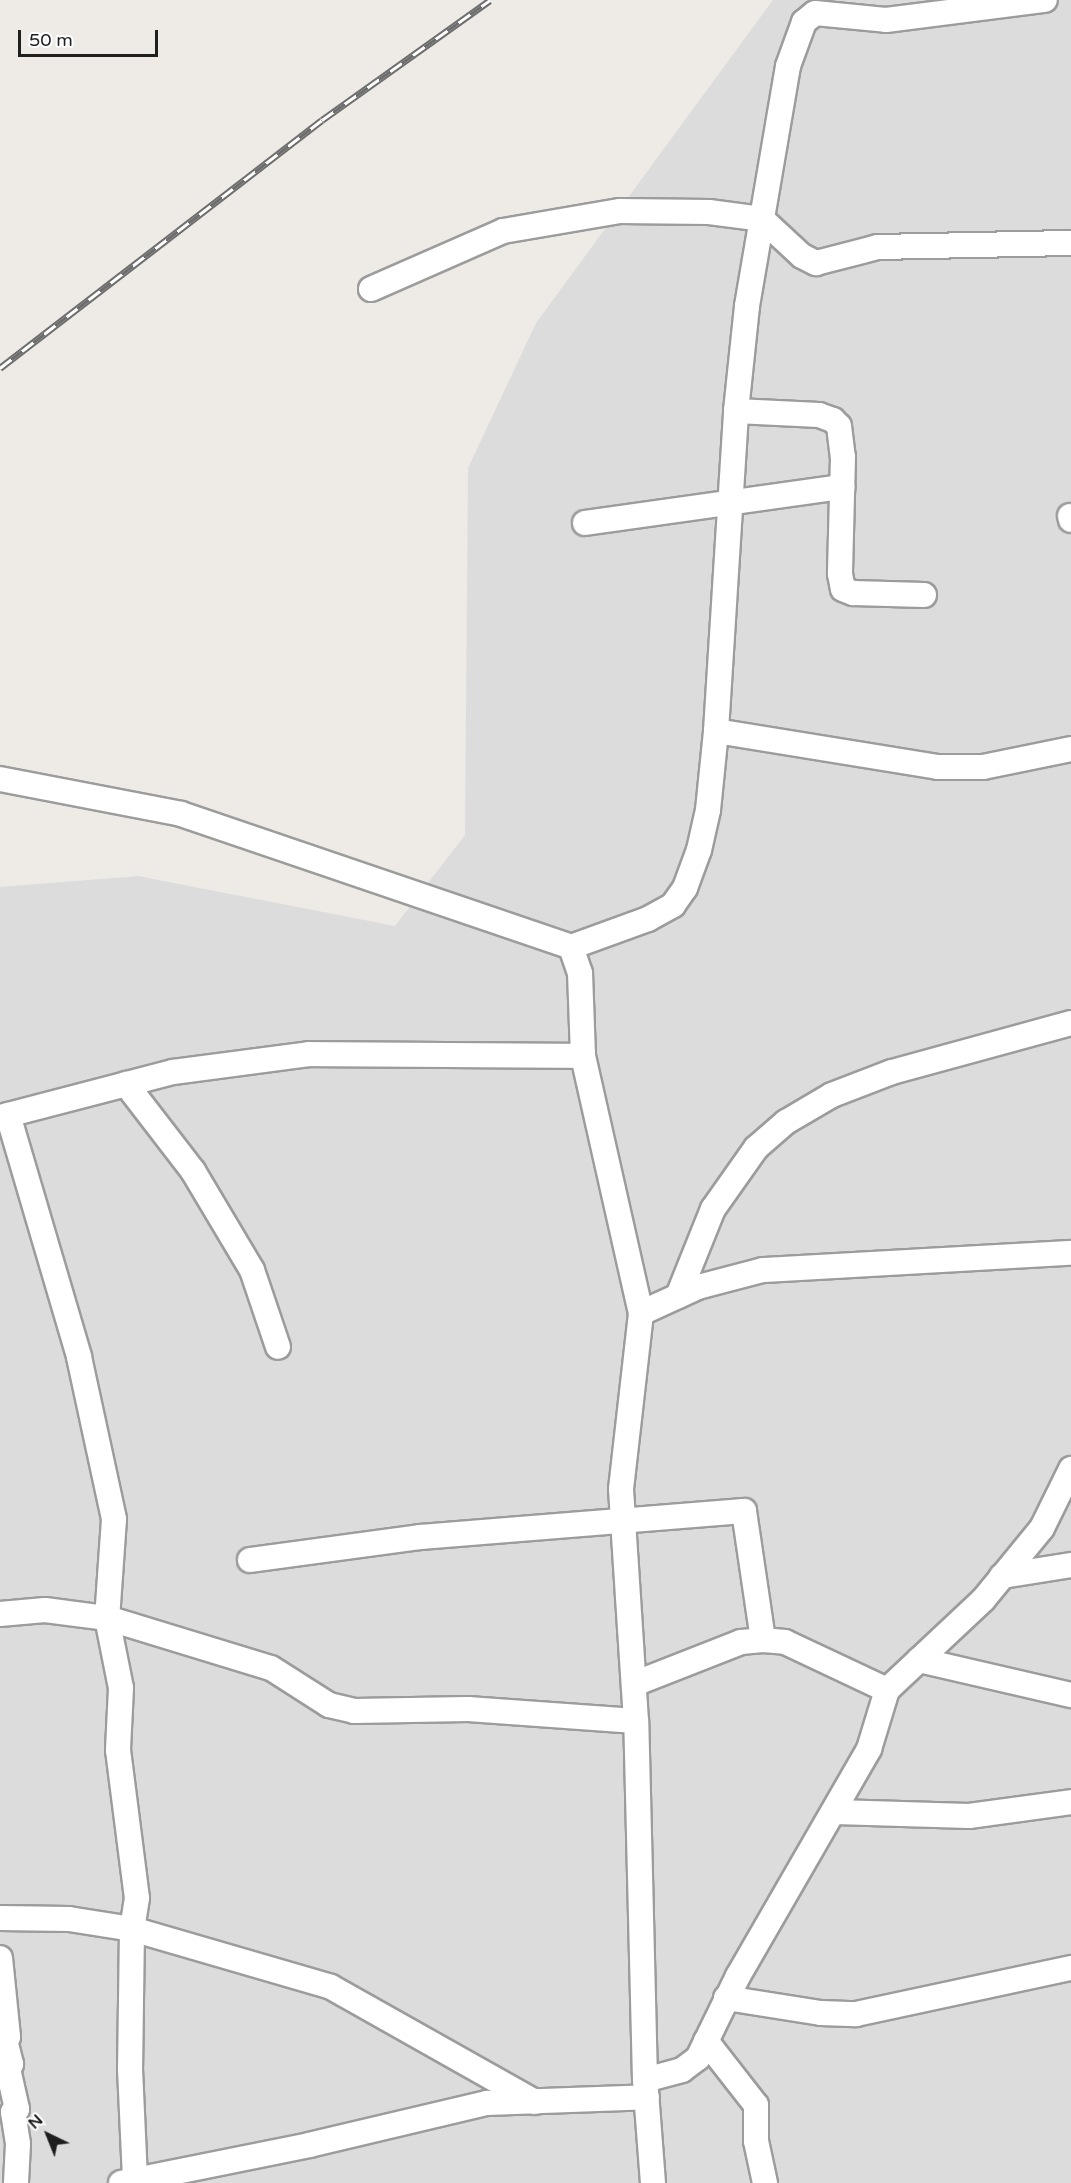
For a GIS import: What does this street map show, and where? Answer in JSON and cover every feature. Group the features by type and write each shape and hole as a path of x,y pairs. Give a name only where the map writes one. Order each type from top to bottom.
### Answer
{"street":[{"path":"0,779 181,814 571,947 648,919 681,897 699,850 708,810 717,731 736,411 762,219 788,66 809,15 820,13 886,20 1045,0"},
{"path":"371,289 503,231 620,211 708,212 762,219 802,256 816,263 878,247 1071,243"},
{"path":"736,411 819,415 833,420 842,438 843,589 853,593 924,596"},
{"path":"585,524 842,487"},
{"path":"717,731 938,767 983,767 1071,749"},
{"path":"571,947 580,974 583,1056 641,1313 621,1489 636,1721 646,2088 653,2183"},
{"path":"678,1296 713,1209 756,1148 786,1122 832,1095 892,1072 1071,1023"},
{"path":"583,1056 309,1054 173,1072 4,1116 79,1357 114,1519 107,1618 121,1688 118,1750 137,1898 132,1929 128,2182 309,2145 487,2103 535,2102 646,2088 694,2063 726,1998 835,1812 869,1749 888,1690 1002,1576 1042,1528 1071,1469"},
{"path":"126,1084 193,1171 252,1270 278,1347"},
{"path":"641,1313 698,1287 763,1270 1071,1252"},
{"path":"250,1560 420,1537 623,1518 744,1511 763,1640"},
{"path":"1002,1576 1071,1565"},
{"path":"0,1614 45,1610 107,1618 271,1668 329,1705 354,1712 468,1709 636,1721"},
{"path":"634,1684 741,1642 763,1640 785,1642 888,1690"},
{"path":"919,1660 1071,1695"},
{"path":"835,1812 969,1816 1071,1802"},
{"path":"0,1918 69,1919 132,1929 331,1987 535,2102"},
{"path":"0,1958 8,2037 4,2040 11,2064 8,2069 17,2109 13,2112 18,2144 16,2183"},
{"path":"726,1998 821,2013 856,2014 1071,1968"},
{"path":"706,2041 756,2105 756,2141 765,2183"}],"shaded area":[{"path":"773,0 1071,0 1071,2183 0,2183 0,887 138,876 395,926 465,835 468,468 536,323"}],"railway":[{"path":"0,368 322,120 490,0"}]}
